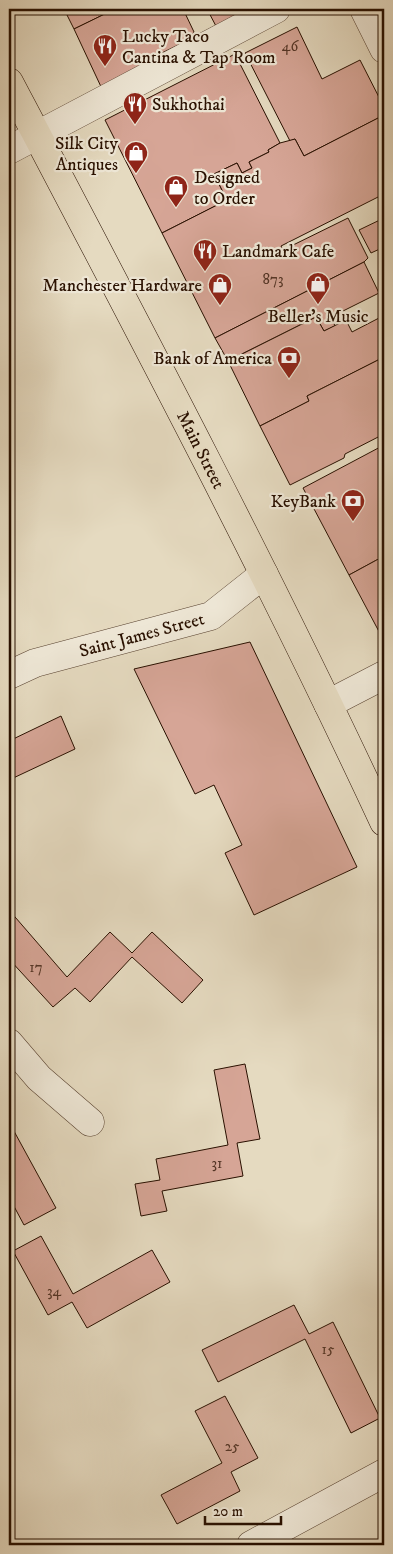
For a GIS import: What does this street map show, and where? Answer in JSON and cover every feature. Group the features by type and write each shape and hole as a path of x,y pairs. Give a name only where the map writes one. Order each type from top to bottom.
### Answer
{"main road":[{"name":"Main Street","path":"9,82 264,574 384,822"}],"street":[{"path":"9,150 276,9"},
{"path":"364,9 384,49"},
{"name":"Saint James Street","path":"9,675 35,663 211,616 264,574"},
{"path":"328,704 384,675"},
{"path":"9,1043 39,1078 90,1122"},
{"path":"251,1545 384,1473"}],"building":[{"path":"64,9 115,9 74,29"},
{"path":"115,9 186,9 184,11 194,32 189,40 145,61 149,69 103,91 74,29"},
{"path":"196,9 207,9 198,14"},
{"path":"207,9 246,9 247,13 217,28"},
{"path":"297,27 322,79 360,60 384,107 384,115 304,156 295,139 290,141 245,53"},
{"path":"235,54 280,143 268,150 269,152 249,162 252,168 242,173 237,163 214,174 227,200 162,233 105,120"},
{"path":"384,115 384,194 281,246 283,250 348,218 368,258 364,262 215,338 162,233 227,200 214,174 237,163 242,173 252,168 249,162 269,152 268,150 280,143 295,139 304,156"},
{"path":"384,218 384,247 371,253 359,230"},
{"name":"Beller's Music","path":"364,262 379,293 331,317 335,326 324,331 316,317 228,361 215,338"},
{"name":"Bank of America","path":"316,317 324,331 346,320 352,332 379,318 384,328 384,357 307,396 309,401 260,426 228,361"},
{"path":"384,357 384,434 345,454 344,458 290,485 260,426 309,401 307,396"},
{"name":"KeyBank","path":"384,445 384,556 349,575 303,488"},
{"path":"384,556 384,641 349,575"},
{"path":"250,642 357,867 254,915 225,853 242,845 214,785 195,794 134,669"},
{"path":"61,716 75,749 9,780 9,741"},
{"path":"9,910 67,977 110,932 132,953 152,932 203,980 182,1003 132,957 90,1002 75,988 53,1007 9,959"},
{"path":"245,1064 260,1139 237,1143 243,1176 162,1191 167,1211 141,1216 135,1184 160,1180 156,1159 228,1145 214,1070"},
{"path":"9,1122 56,1208 24,1225 9,1197"},
{"path":"41,1236 73,1294 152,1250 170,1282 87,1328 72,1302 48,1315 13,1251"},
{"path":"294,1305 309,1334 333,1322 380,1418 351,1433 305,1339 218,1382 202,1350"},
{"path":"225,1396 258,1458 231,1472 240,1491 177,1524 161,1495 222,1463 195,1411"}],"place":[{"name":"Lucky Taco Cantina & Tap Room","path":"105,67"},
{"name":"Sukhothai","path":"135,125"},
{"name":"Silk City Antiques","path":"136,174"},
{"name":"Designed to Order","path":"176,208"},
{"name":"Landmark Cafe","path":"205,272"},
{"name":"Beller's Music","path":"318,305"},
{"name":"Manchester Hardware","path":"220,306"},
{"name":"Bank of America","path":"289,379"},
{"name":"KeyBank","path":"353,522"}]}
